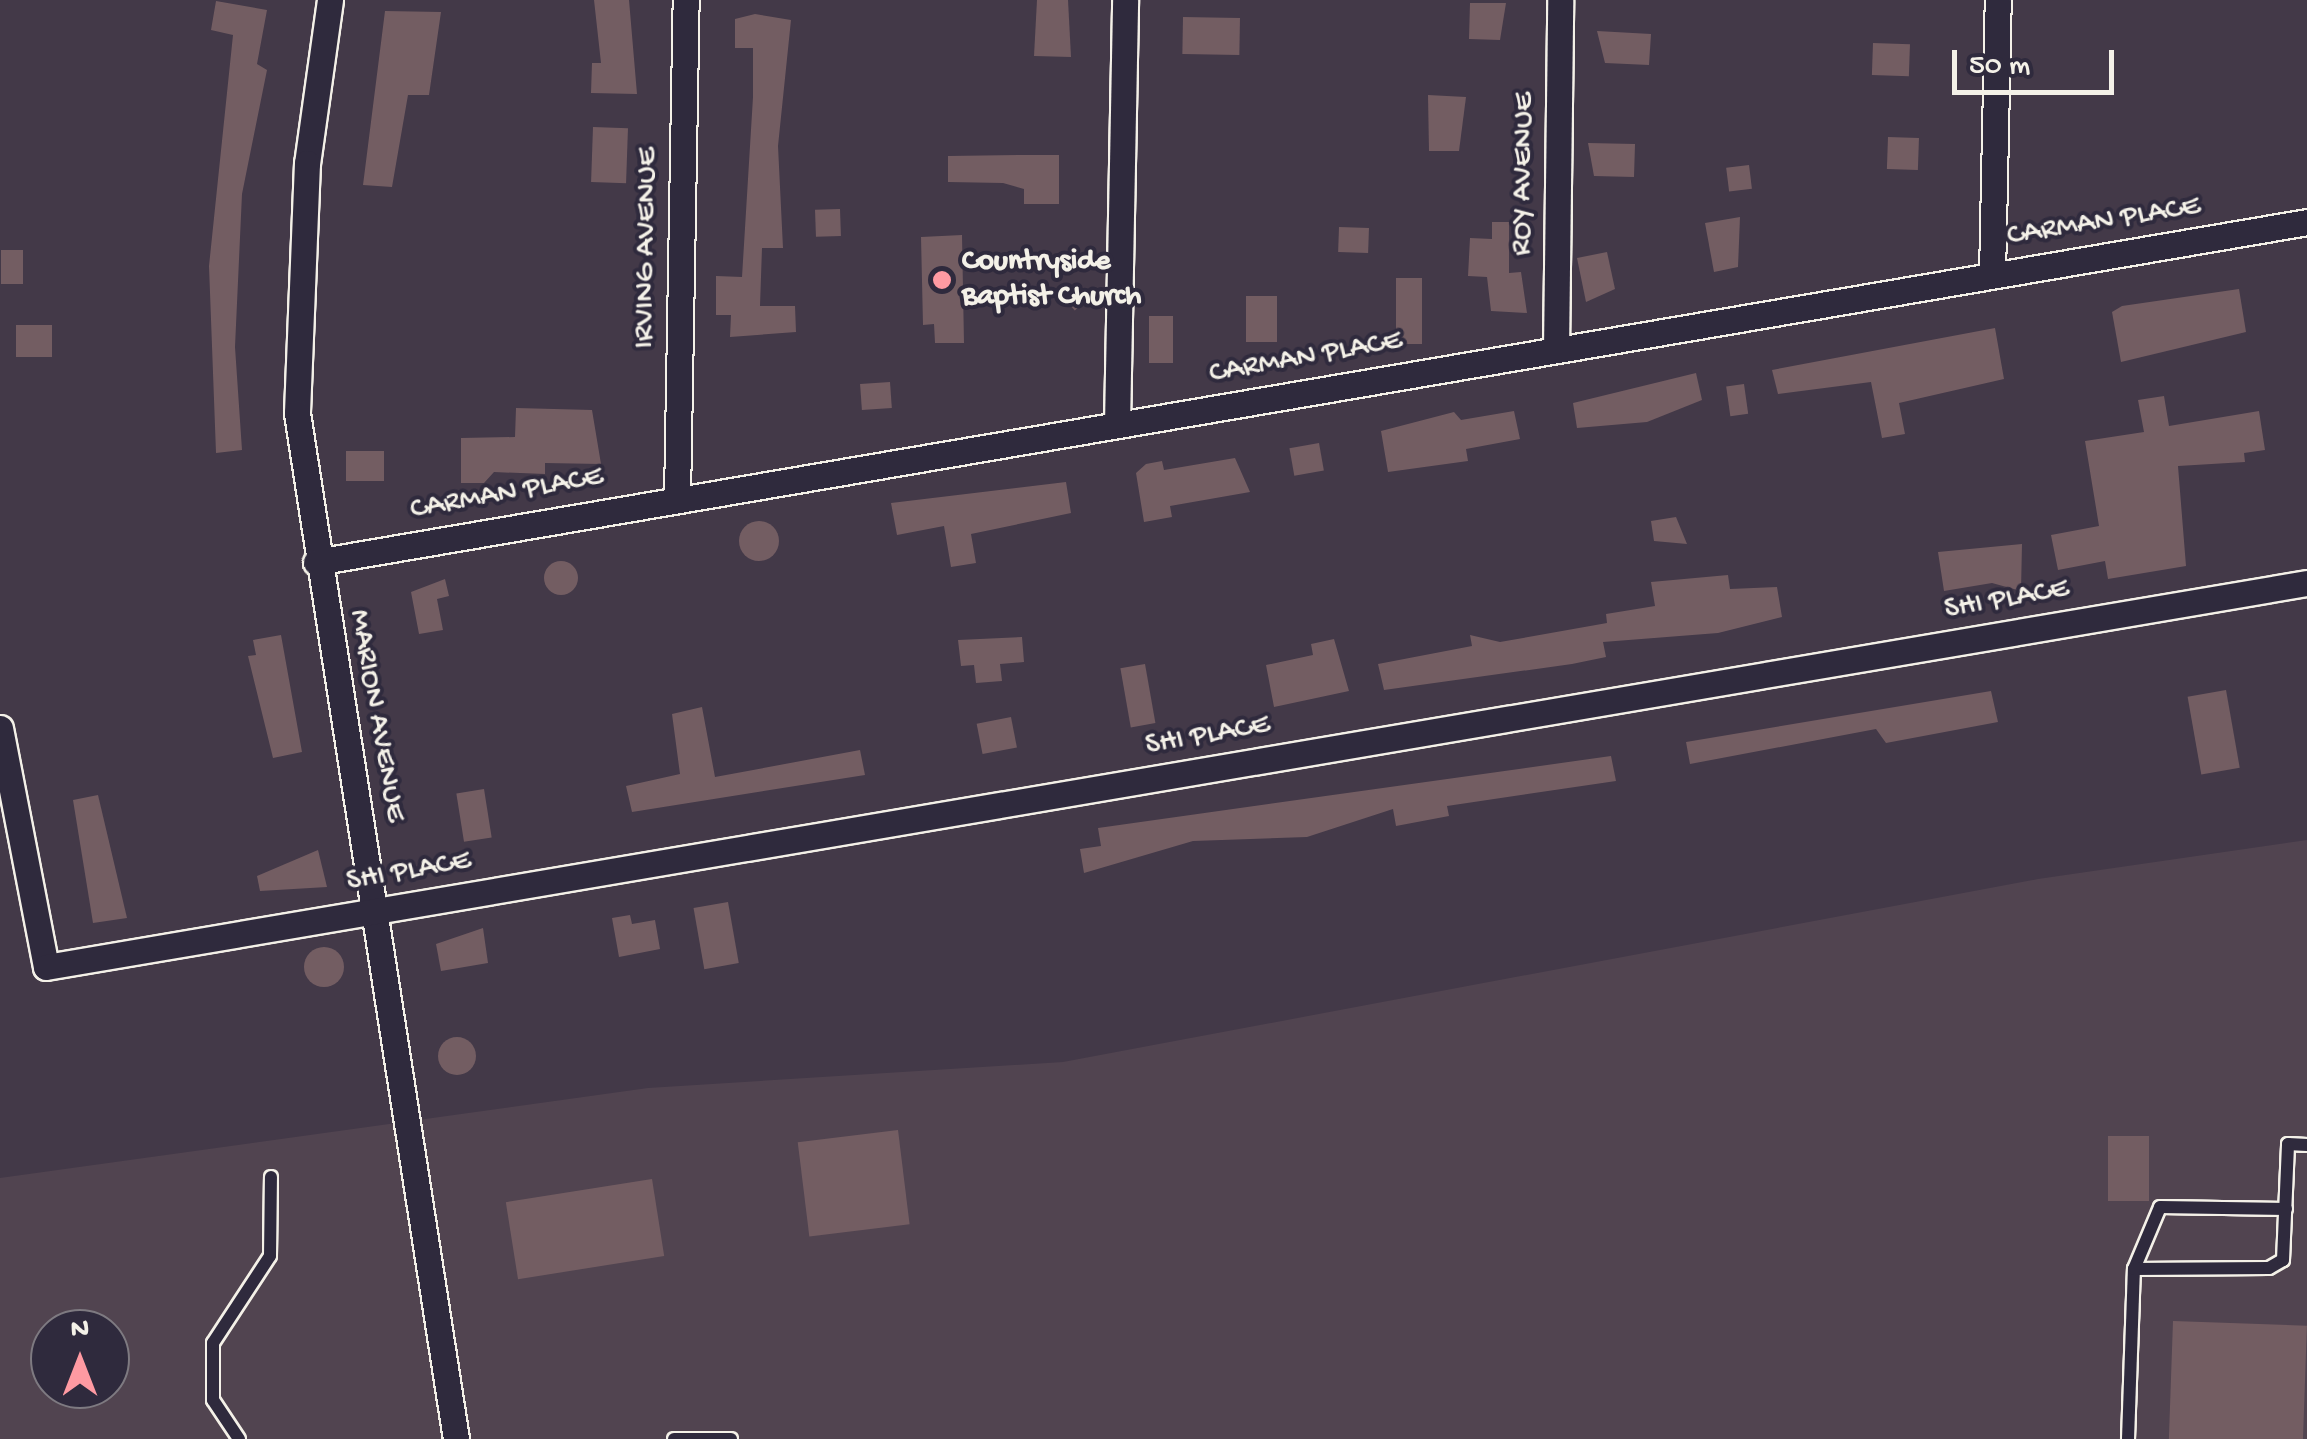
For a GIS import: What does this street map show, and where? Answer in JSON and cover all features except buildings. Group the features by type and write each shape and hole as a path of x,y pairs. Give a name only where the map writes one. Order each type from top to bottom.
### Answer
{"street":[{"name":"MARION AVENUE","path":"330,0 299,266 297,414 316,562 376,912 456,1439"},
{"name":"IRVING AVENUE","path":"677,498 686,0"},
{"path":"1117,424 1125,0"},
{"name":"ROY AVENUE","path":"1556,350 1560,0"},
{"path":"1992,275 1998,0"},
{"name":"CARMAN PLACE","path":"316,562 2307,222"},
{"name":"SHI PLACE","path":"0,728 46,967 2307,583"}],"lane":[{"path":"2134,1269 2269,1268 2283,1260 2288,1144 2307,1145"},
{"path":"238,1439 212,1400 212,1343 270,1256 271,1177"},
{"path":"2128,1439 2134,1269 2160,1207 2286,1209"},
{"path":"674,1439 731,1439"}],"shaded area":[{"path":"2307,840 2307,1439 0,1439 0,1178 648,1088 1063,1062 2038,879"}],"place":[{"name":"Countryside Baptist Church","path":"942,280"}]}
